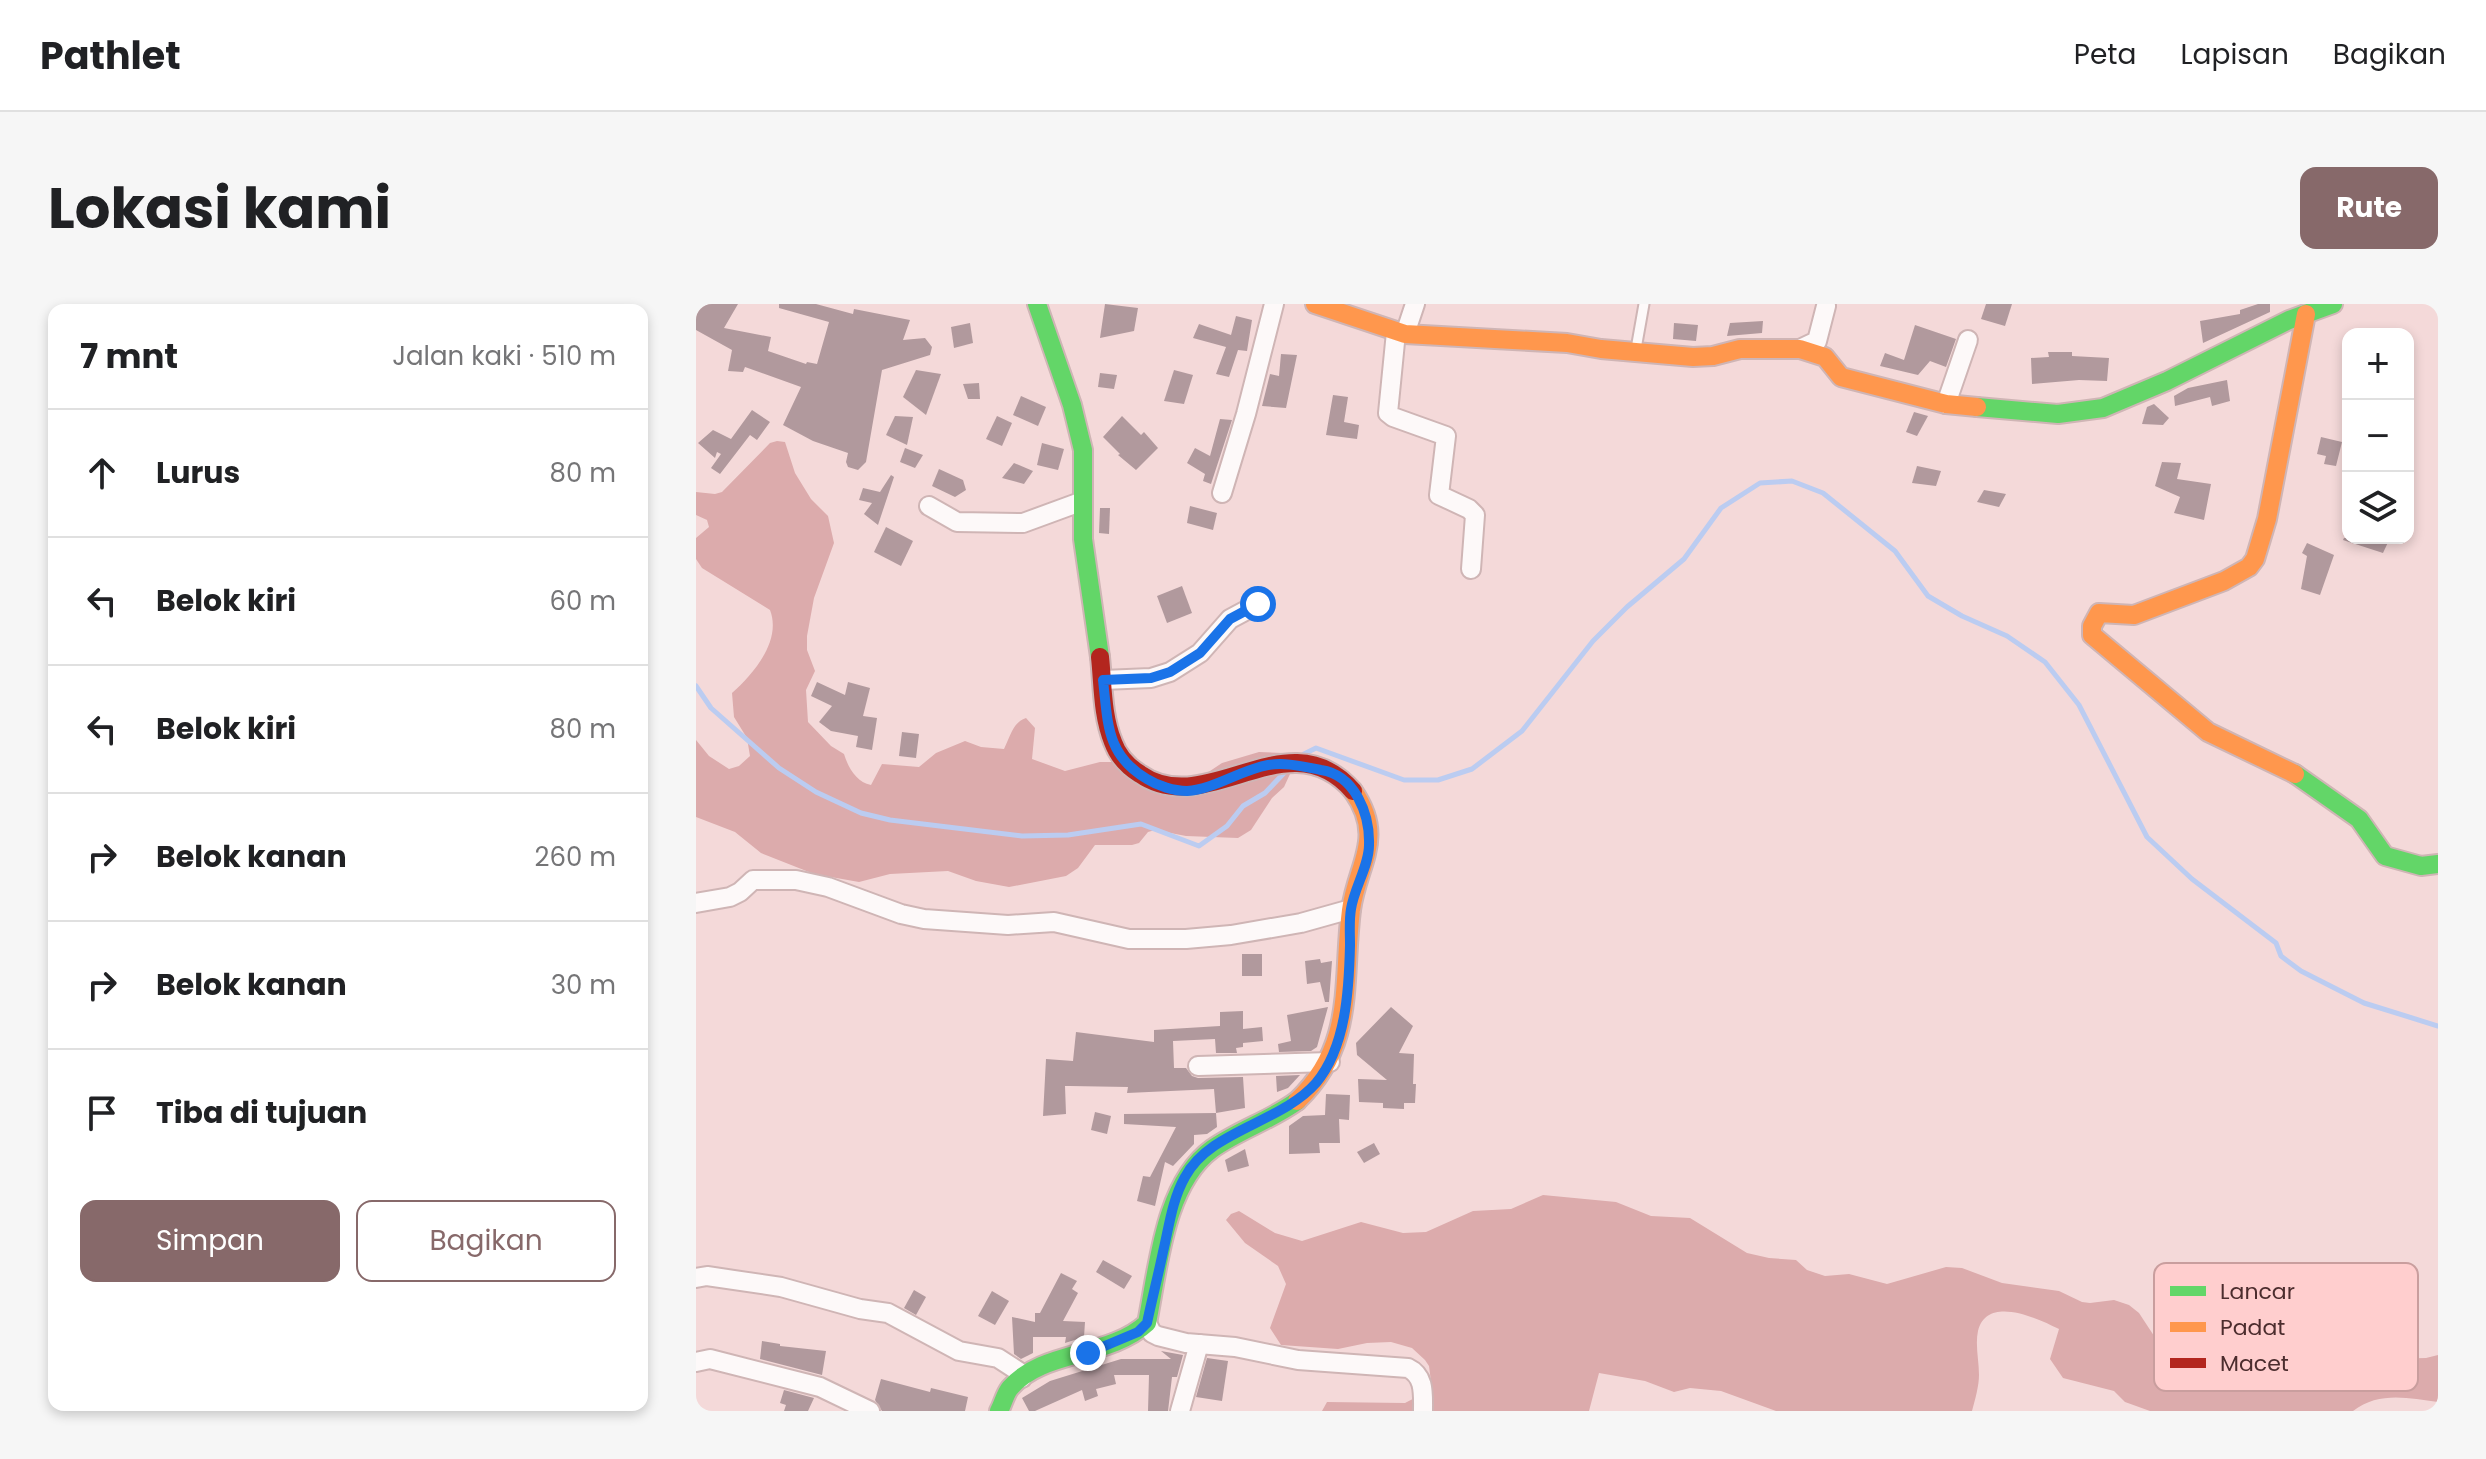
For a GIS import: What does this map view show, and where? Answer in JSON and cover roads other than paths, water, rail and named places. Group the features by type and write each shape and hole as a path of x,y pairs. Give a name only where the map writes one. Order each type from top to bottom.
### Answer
{"street":[{"path":"999,1411 1010,1387 1022,1378 1128,1337 1143,1328 1147,1323 1172,1210 1186,1175 1222,1141 1297,1101 1330,1062 1338,1042 1347,986 1351,909 1370,846 1357,793 1328,771 1283,764 1259,767 1188,791 1151,782 1124,763 1109,731 1083,537 1085,464 1082,440 1064,376 1037,304"},
{"path":"1222,493 1274,304"},
{"path":"1315,304 1401,333 1567,343 1635,353 1693,357 1740,349 1800,349 1825,357 1841,377 1946,404 2058,414 2088,412 2167,381 2333,304"},
{"path":"1415,304 1401,333 1388,413 1446,436 1439,495 1475,515 1471,569"},
{"path":"1800,349 1817,341 1826,306"},
{"path":"2306,314 2267,519 2255,559 2249,567 2224,581 2134,615 2124,617 2099,613 2092,626 2092,635 2208,732 2305,779 2359,819 2385,856 2421,866 2438,864"},
{"path":"1946,404 1968,340"},
{"path":"929,506 957,522 1023,523 1083,501"},
{"path":"1103,680 1151,678 1170,672 1200,653 1230,619 1258,604"},
{"path":"696,903 730,897 753,880 796,880 828,887 908,916 990,925 1054,922 1129,939 1231,935 1301,923 1351,909"},
{"path":"1198,1066 1330,1062"},
{"path":"696,1278 707,1276 781,1287 860,1309 888,1313 959,1351 998,1358 1018,1371 1022,1378"},
{"path":"1147,1323 1152,1333 1158,1336 1199,1344 1235,1347 1298,1360 1408,1368 1414,1371 1423,1386 1423,1411"},
{"path":"1180,1411 1199,1344"},
{"path":"696,1362 710,1359 812,1384 870,1411"}],"lane":[{"path":"1635,353 1644,304"}],"waterway":[{"path":"1304,754 1316,748 1404,780 1438,780 1472,769 1522,731 1593,641 1627,607 1684,559 1721,508 1760,483 1792,481 1823,493 1895,551 1928,596 1962,616 2007,636 2045,662 2079,705 2147,837 2192,879 2276,943 2281,956 2301,971 2364,1003 2438,1026"},
{"path":"696,686 711,708 779,768 816,792 861,813 890,820 1022,836 1068,835 1141,824 1199,846 1227,826 1243,806 1265,793 1285,772"}]}
